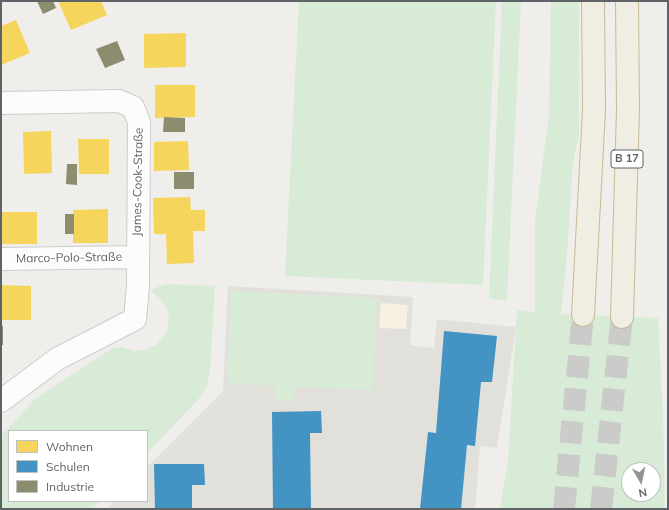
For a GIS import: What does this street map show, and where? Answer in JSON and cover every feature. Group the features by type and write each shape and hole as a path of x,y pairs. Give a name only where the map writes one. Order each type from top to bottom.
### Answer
{"highway":[{"path":"583,315 594,110 593,1"},
{"name":"B 17","path":"622,317 628,109 627,1"}],"street":[{"name":"James-Cook-Straße","path":"1,103 119,101 133,106 139,122 138,286 135,319 57,359 1,401"},
{"name":"Marco-Polo-Straße","path":"1,259 137,257"}],"shaded area":[{"path":"228,286 413,297 410,345 434,348 437,319 516,327 497,448 480,446 475,509 107,509 114,502 148,502 148,466 223,391"}],"green space":[{"path":"299,1 496,1 483,285 285,276"},
{"path":"502,1 521,1 507,300 489,299"},
{"path":"551,1 579,1 579,136 573,162 567,256 561,314 658,318 663,414 665,509 500,509 508,460 517,310 535,312 535,222 549,114"},
{"path":"165,284 215,286 210,372 206,388 197,401 148,452 148,430 8,430 8,502 99,502 92,509 1,509 1,436 36,398 113,348 122,347 135,351 146,350 157,344 167,333 169,316 164,303 151,290"},
{"path":"231,291 377,298 373,390 296,387 293,400 276,400 274,386 227,383"}],"sand":[{"path":"381,303 408,305 406,329 379,328"}],"building: Wohnen":[{"path":"58,1 101,1 107,15 71,30"},
{"path":"16,20 30,53 1,65 1,26"},
{"path":"186,33 186,67 144,68 144,34"},
{"path":"155,85 195,85 195,117 155,118"},
{"path":"51,131 52,173 24,174 23,132"},
{"path":"78,139 109,139 109,174 79,174"},
{"path":"188,141 189,170 154,171 154,142"},
{"path":"190,197 191,210 205,210 205,231 193,231 194,263 167,264 166,234 154,234 153,198"},
{"path":"108,209 108,243 73,243 73,210"},
{"path":"1,212 37,212 37,244 2,244"},
{"path":"1,285 31,286 31,320 1,320"}],"building: Schulen":[{"path":"444,331 497,336 492,382 481,382 475,446 467,445 461,509 420,509 428,432 436,433"},
{"path":"321,411 322,433 310,433 311,509 273,509 272,412"},
{"path":"154,464 204,464 205,485 192,485 192,509 155,509"}],"building: Industrie":[{"path":"37,1 53,1 56,8 43,14"},
{"path":"117,41 125,60 105,68 96,49"},
{"path":"164,117 185,118 185,132 163,132"},
{"path":"67,164 77,164 77,185 66,184"},
{"path":"174,172 194,172 194,189 174,189"},
{"path":"65,214 74,214 74,234 65,234"},
{"path":"1,326 3,326 3,345 1,345"}],"tunnel":[{"path":"564,509 583,315"},
{"path":"601,509 622,317"}]}
